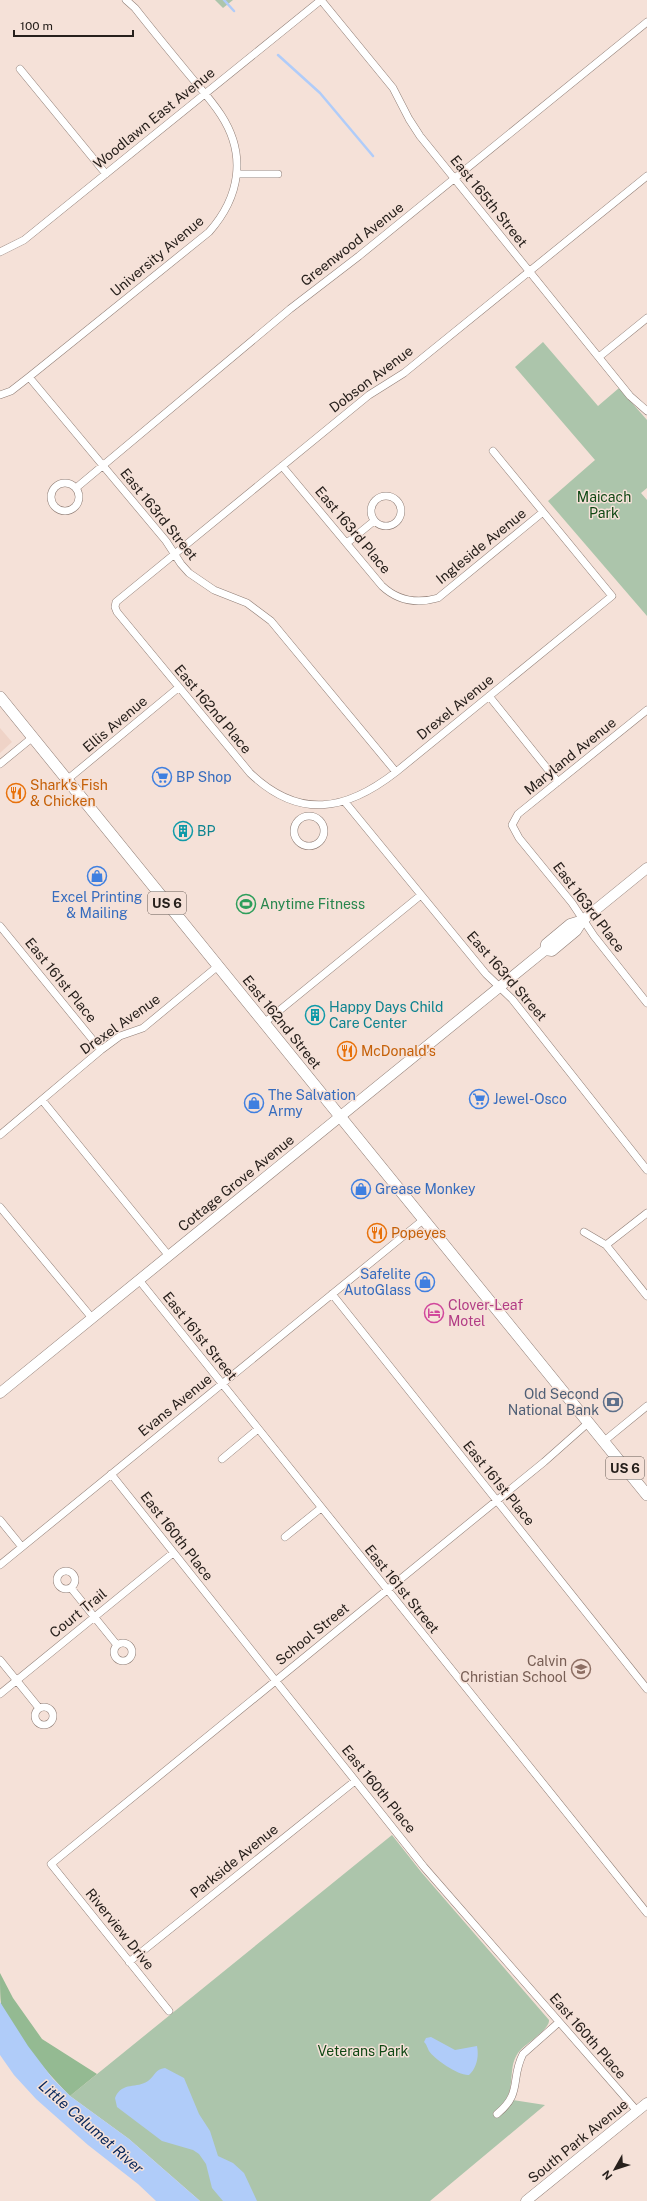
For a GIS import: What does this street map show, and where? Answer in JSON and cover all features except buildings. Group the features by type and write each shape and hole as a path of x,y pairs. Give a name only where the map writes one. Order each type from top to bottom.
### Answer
{"main road":[{"name":"East 162nd Street","path":"0,697 647,1495"}],"street":[{"path":"126,0 135,8 220,114 231,135 238,174 278,174"},
{"name":"Woodlawn East Avenue","path":"0,252 24,240 321,0"},
{"name":"East 165th Street","path":"321,0 393,88 414,128 630,396 647,411"},
{"name":"Greenwood Avenue","path":"76,488 290,309 455,179 647,22"},
{"path":"20,69 106,174"},
{"name":"University Avenue","path":"0,396 11,391 29,377 209,232 225,210 238,174"},
{"name":"Dobson Avenue","path":"115,607 122,597 369,394 404,373 647,176"},
{"path":"599,357 647,318"},
{"name":"East 163rd Street","path":"29,377 166,542 189,573 202,583 247,603 271,621 396,772"},
{"path":"493,451 543,512"},
{"name":"East 163rd Place","path":"282,466 389,593 411,601"},
{"path":"383,496 388,496 397,501 401,510 399,519 396,523 382,526 374,521 370,511 374,501 383,496"},
{"name":"Drexel Avenue","path":"311,804 344,802 371,790 396,772 612,596 543,512"},
{"name":"Ingleside Avenue","path":"411,601 420,602 438,598 543,512"},
{"path":"347,543 374,521"},
{"name":"East 162nd Place","path":"115,607 122,619 178,688 250,773 261,784 287,798 311,804"},
{"name":"Ellis Avenue","path":"68,779 178,688"},
{"path":"489,696 558,782"},
{"name":"Maryland Avenue","path":"512,825 518,814 647,710"},
{"path":"0,764 33,737"},
{"name":"East 163rd Street","path":"344,802 486,974 512,999 647,1170"},
{"path":"311,804 311,816"},
{"path":"311,816 316,818 322,825 323,835 318,843 308,846 296,839 294,834 295,825 301,818 311,816"},
{"name":"East 163rd Place","path":"512,825 519,838 647,1003"},
{"name":"Cottage Grove Avenue","path":"0,1393 545,950 546,944 570,924 583,920 647,868"},
{"path":"264,1023 421,895"},
{"name":"East 161st Place","path":"0,926 101,1050"},
{"name":"Drexel Avenue","path":"0,1135 101,1050 120,1036 143,1028 218,966"},
{"path":"42,1100 169,1256"},
{"path":"0,1207 92,1318"},
{"path":"606,1245 647,1213"},
{"name":"Evans Avenue","path":"0,1565 423,1220"},
{"path":"584,1232 606,1245 647,1296"},
{"name":"East 161st Street","path":"139,1280 647,1913"},
{"name":"East 161st Place","path":"332,1294 647,1689"},
{"path":"603,1442 647,1406"},
{"name":"School Street","path":"51,1864 387,1590 588,1423"},
{"path":"222,1459 258,1429"},
{"name":"East 160th Place","path":"111,1474 424,1867 558,2023 637,2111"},
{"path":"285,1537 321,1508"},
{"path":"0,1520 22,1547"},
{"name":"Court Trail","path":"0,1694 173,1553"},
{"path":"71,1588 117,1645"},
{"path":"0,1660 39,1708"},
{"name":"Parkside Avenue","path":"129,1962 355,1781"},
{"name":"Riverview Drive","path":"51,1864 168,2010"},
{"path":"497,2114 506,2107 513,2096 520,2060 523,2054 558,2023"},
{"name":"South Park Avenue","path":"526,2201 647,2103"}],"shaded area":[{"path":"0,728 12,742 0,753"}],"green space":[{"path":"215,0 233,0 223,8"},
{"name":"Maicach Park","path":"543,342 598,406 619,388 647,420 647,488 641,493 647,500 647,616 548,501 595,460 515,367"},
{"name":"Veterans Park","path":"392,1835 422,1873 549,2020 545,2028 521,2049 515,2058 509,2094 506,2099 545,2105 430,2201 200,2201 129,2139 70,2096"},
{"path":"0,1973 13,1998 42,2039 97,2074 70,2096 31,2052 6,2015 1,2004"}],"water":[{"name":"Little Calumet River","path":"0,2002 28,2046 53,2079 70,2096 129,2139 200,2201 156,2201 138,2184 88,2145 36,2099 14,2075 0,2055"},
{"path":"431,2037 455,2050 477,2046 477,2062 472,2072 469,2075 459,2073 436,2058 429,2051 424,2042 426,2038"},
{"path":"165,2068 184,2078 199,2114 210,2131 218,2156 233,2163 244,2173 257,2201 223,2201 212,2188 206,2164 199,2154 193,2150 162,2141 117,2107 115,2098 122,2089 144,2083 159,2070"}],"waterway":[{"path":"224,0 234,11"},
{"path":"278,55 320,93 373,156"}],"place":[{"name":"BP Shop","path":"162,777"},
{"name":"Shark's Fish & Chicken","path":"16,793"},
{"name":"BP","path":"183,831"},
{"name":"Excel Printing & Mailing","path":"97,876"},
{"name":"Anytime Fitness","path":"246,904"},
{"name":"Happy Days Child Care Center","path":"315,1015"},
{"name":"McDonald's","path":"347,1051"},
{"name":"Jewel-Osco","path":"479,1099"},
{"name":"The Salvation Army","path":"254,1103"},
{"name":"Grease Monkey","path":"361,1189"},
{"name":"Popeyes","path":"377,1233"},
{"name":"Safelite AutoGlass","path":"425,1282"},
{"name":"Clover-Leaf Motel","path":"434,1313"},
{"name":"Old Second National Bank","path":"613,1402"},
{"name":"Calvin Christian School","path":"581,1669"}]}
